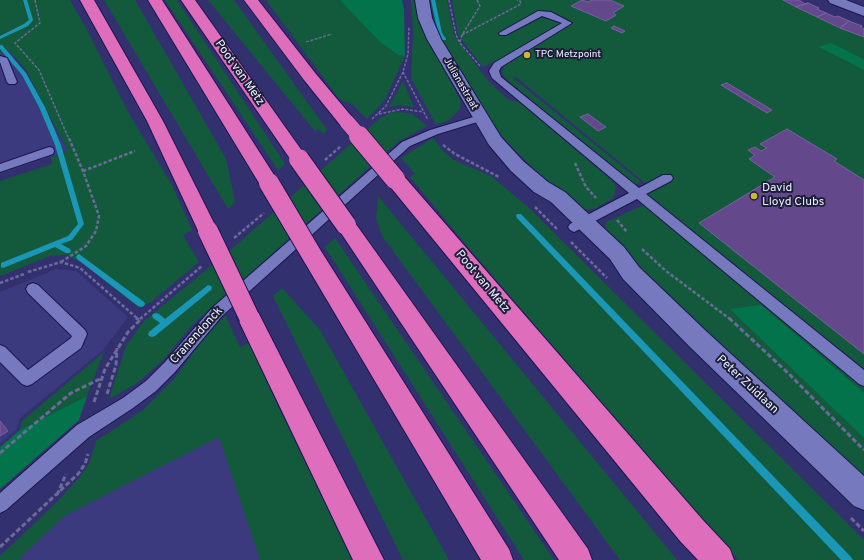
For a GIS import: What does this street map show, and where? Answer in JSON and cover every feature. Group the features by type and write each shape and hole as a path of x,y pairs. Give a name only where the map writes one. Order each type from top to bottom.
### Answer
{"highway":[{"path":"88,0 155,121 249,317 369,560"},
{"path":"155,0 269,183 498,560"},
{"name":"Poot van Metz","path":"188,0 346,225 577,560"},
{"name":"Poot van Metz","path":"251,0 305,72 686,524 719,560"}],"street":[{"name":"Julianastraat","path":"422,0 425,18 434,39 480,118"},
{"path":"835,0 864,12"},
{"name":"Peter Zuidlaan","path":"480,118 495,141 517,166 536,196 548,202 607,259 631,273 698,339 864,496"}],"lane":[{"path":"503,33 540,13 548,14 568,23 502,62 495,68 495,74 499,80 864,379"},
{"path":"0,58 4,60 12,82"},
{"name":"Julianastraat","path":"406,144 434,132 480,118"},
{"name":"Cranendonck","path":"0,504 84,431 128,403 151,386 170,367 217,312 406,144"},
{"path":"0,168 49,151"},
{"path":"574,228 667,178"},
{"path":"0,352 27,380 76,342 80,334 33,289"}],"path":[{"path":"0,283 42,267 61,262 86,246 96,230 99,216 83,170 39,70 15,43 40,23 35,0"},
{"path":"449,0 456,35 460,43 483,71"},
{"path":"460,43 462,35 480,6 477,0"},
{"path":"462,35 521,4 520,1 517,0"},
{"path":"372,119 386,106 404,72 408,54 409,23"},
{"path":"306,42 332,34"},
{"path":"404,72 423,112 434,132 445,147 454,154 502,178"},
{"path":"378,114 402,109 423,112"},
{"path":"324,160 342,145"},
{"path":"83,170 135,151"},
{"path":"536,196 574,228"},
{"path":"607,210 630,236"},
{"path":"229,243 265,212"},
{"path":"639,247 666,271 728,317 788,373 864,450"},
{"path":"61,262 80,268 139,320"},
{"path":"117,348 128,332 139,320 205,264"},
{"path":"0,453 71,392 102,378"},
{"path":"0,547 57,495"}],"shaded area":[{"path":"0,45 10,51 68,151 0,174"},
{"path":"57,269 76,271 128,317 103,350 20,418 16,430 0,443 0,292"},
{"path":"222,427 277,560 7,560 61,508"}],"green space":[{"path":"0,0 70,0 87,30 128,112 172,185 192,230 183,235 199,262 151,302 139,308 84,264 67,255 50,256 0,276 0,181 52,164 51,157 68,151 26,70 10,51 0,53"},
{"path":"104,0 135,0 226,159 235,202 228,209"},
{"path":"165,0 177,0 285,164 278,170"},
{"path":"208,0 234,0 327,130 324,134 319,129 315,131"},
{"path":"266,0 340,0 397,55 405,56 385,100 367,119 352,104 340,100"},
{"path":"340,0 402,0 404,9 405,56 398,55 379,41"},
{"path":"411,0 417,0 422,27 461,102 460,108 449,120 436,125 411,78 413,33"},
{"path":"430,0 447,0 454,35 489,82 509,100 519,102 615,183 616,188 613,198 594,209 578,210 547,183 505,140 496,129 437,32"},
{"name":"David Lloyd Clubs","path":"452,0 783,0 836,26 864,37 864,59 835,45 864,61 864,398 731,309 864,438 864,483 605,234 606,222 642,206 645,183 516,77 513,78 641,182 635,185 507,80 502,74 504,67 496,60 483,67 458,35"},
{"path":"831,43 864,59 864,70 819,47"},
{"path":"403,81 414,107 399,105 389,107"},
{"path":"397,112 413,114 427,126 398,142 193,324 164,359 137,383 109,399 126,346 144,321 234,247 379,119 390,113"},
{"path":"433,138 444,152 454,160 491,176 528,207 864,540 864,560 739,560 702,521 410,177 415,174 401,158"},
{"path":"378,196 677,560 620,560 382,236 376,217"},
{"path":"335,238 554,560 524,560 325,247"},
{"path":"282,288 320,330 449,560 403,560 273,296"},
{"path":"761,305 864,393 864,438 730,309"},
{"path":"225,315 240,347 250,343 275,400 352,560 260,560 219,437 64,516 18,560 0,560 0,556 58,501 78,479 89,464 96,441 143,410 175,378 200,343"},
{"path":"104,352 87,396 20,430 22,421"},
{"path":"87,396 79,420 0,489 0,447 20,430"}],"building":[{"path":"582,0 588,2 592,0 610,0 624,6 613,13 616,15 606,21 571,6"},
{"path":"783,0 799,0 805,4 796,7"},
{"path":"808,3 826,13 817,17 796,7"},
{"path":"826,13 849,21 840,28 817,17"},
{"path":"849,21 862,26 860,27 864,29 864,37 840,28"},
{"path":"614,26 625,31 622,33 611,28"},
{"path":"727,83 772,110 767,113 721,85"},
{"path":"588,114 606,127 598,131 580,117"},
{"path":"787,129 837,159 834,161 864,180 864,354 699,223 775,177 749,159 755,155 748,150 755,147 761,151 767,148 760,144"},
{"path":"0,421 8,431 0,436"}],"waterway":[{"path":"0,38 26,25 31,20 25,0"},
{"path":"433,0 440,33 444,39"},
{"path":"0,46 24,74 42,107 58,145 81,224 70,238 55,244"},
{"path":"519,216 848,560"},
{"path":"3,265 55,244"},
{"path":"55,244 68,251"},
{"path":"79,257 141,304"},
{"path":"152,334 208,288"},
{"path":"156,316 165,323"}],"place":[{"name":"TPC Metzpoint","path":"527,55"},
{"name":"David Lloyd Clubs","path":"754,196"}]}
